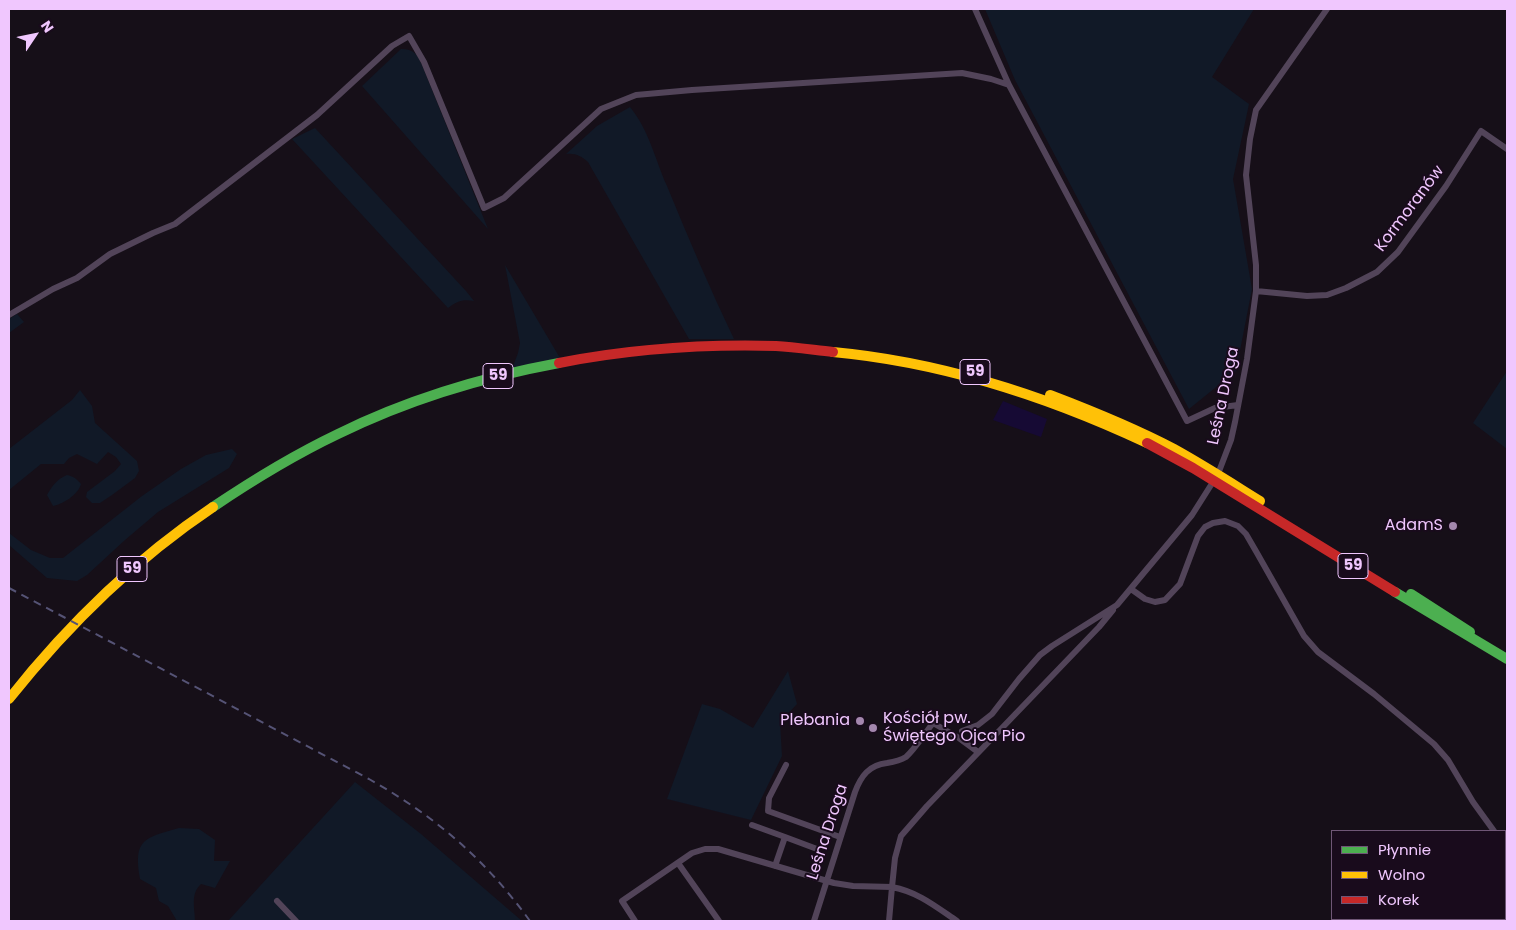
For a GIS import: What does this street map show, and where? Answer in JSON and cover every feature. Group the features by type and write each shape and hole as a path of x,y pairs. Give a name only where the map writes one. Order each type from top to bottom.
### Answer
{"main road":[{"name":"59","path":"9,699 69,628 140,562 191,522 278,466 354,426 468,384 517,371 588,357 678,346 733,345 818,348 898,360 984,381 1078,413 1216,478 1458,622 1492,650 1507,659"}],"street":[{"path":"974,9 1009,85 1187,421 1215,408 1238,405"},
{"name":"Leśna Droga","path":"962,731 978,725 992,714 1019,679 1052,646 1117,605 1192,515 1216,478 1231,440 1256,291 1256,265 1246,175 1250,139 1256,110 1327,9"},
{"path":"9,315 77,278 110,254 153,232 175,224 317,115 392,46 409,36 424,62 484,208 504,198 602,109 636,95 962,73 1009,85"},
{"name":"Kormoranów","path":"1256,291 1307,296 1327,295 1346,288 1377,272 1398,252 1446,186 1481,131 1507,149"},
{"path":"1131,589 1150,601 1165,600 1180,584 1198,536 1204,528 1213,522 1225,521 1238,526 1246,534 1304,636 1318,652 1374,694 1434,744 1448,760 1473,802 1493,830"},
{"path":"889,921 896,851 901,836 909,825 978,752 1099,627 1117,605"},
{"name":"Leśna Droga","path":"814,921 855,792 863,775 877,765 893,762 906,756 933,723 978,752"},
{"path":"786,765 769,798 768,812 840,837"},
{"path":"752,825 818,849"},
{"path":"775,866 785,837"},
{"path":"634,921 622,902 692,853 704,849 718,849 826,881 853,886 892,887 905,890 920,896 957,921"},
{"path":"678,863 719,921"},
{"path":"276,901 296,921"}],"shaded area":[{"path":"985,9 1254,9 1212,77 1249,104 1233,179 1252,289 1236,371 1189,409 1015,80"},
{"path":"401,49 412,51 420,61 488,229 362,86"},
{"path":"630,107 647,135 691,244 734,339 689,339 588,162 578,155 566,154 597,126"},
{"path":"315,128 474,301 460,301 448,308 292,139"},
{"path":"505,265 560,358 512,369 520,343"},
{"path":"17,314 24,322 9,333 9,319"},
{"path":"1507,371 1507,449 1473,423"},
{"path":"80,390 92,406 95,423 137,461 139,471 135,478 100,503 92,503 86,497 87,492 115,471 121,464 116,457 108,452 97,464 77,454 69,458 64,464 41,464 9,490 9,449 72,400"},
{"path":"1003,401 1047,419 1041,437 993,420"},
{"path":"232,449 237,454 229,468 158,512 87,575 77,581 47,578 9,545 9,533 31,550 50,558 63,558 142,496 181,469 206,455"},
{"path":"67,475 73,477 81,484 77,492 70,498 53,506 47,495 55,483"},
{"path":"788,671 797,704 780,722 782,756 751,820 667,799 702,704 720,709 753,728"},
{"path":"355,782 421,834 522,921 228,921"},
{"path":"179,828 199,829 215,840 214,861 230,861 215,888 201,884 195,892 195,921 177,921 168,906 159,901 156,888 140,879 138,856 144,842 149,838"}],"railway":[{"path":"9,588 393,793 438,824 458,841 495,878 530,921"}],"traffic: fast":[{"path":"213,507 306,450 364,422 446,391 502,375 559,363"},
{"path":"1395,592 1507,659"},
{"path":"1411,594 1470,632"}],"traffic: slow":[{"path":"833,352 914,364 994,384 1072,411 1147,443"},
{"path":"1050,395 1159,441 1196,461 1260,501"},
{"path":"9,699 54,646 103,596 156,549 213,507"}],"traffic: jam":[{"path":"559,363 667,348 776,346 833,352"},
{"path":"1147,443 1193,468 1395,592"}],"place":[{"name":"AdamS","path":"1453,526"},
{"name":"Plebania","path":"860,721"},
{"name":"Kościół pw. Świętego Ojca Pio","path":"873,728"}]}
